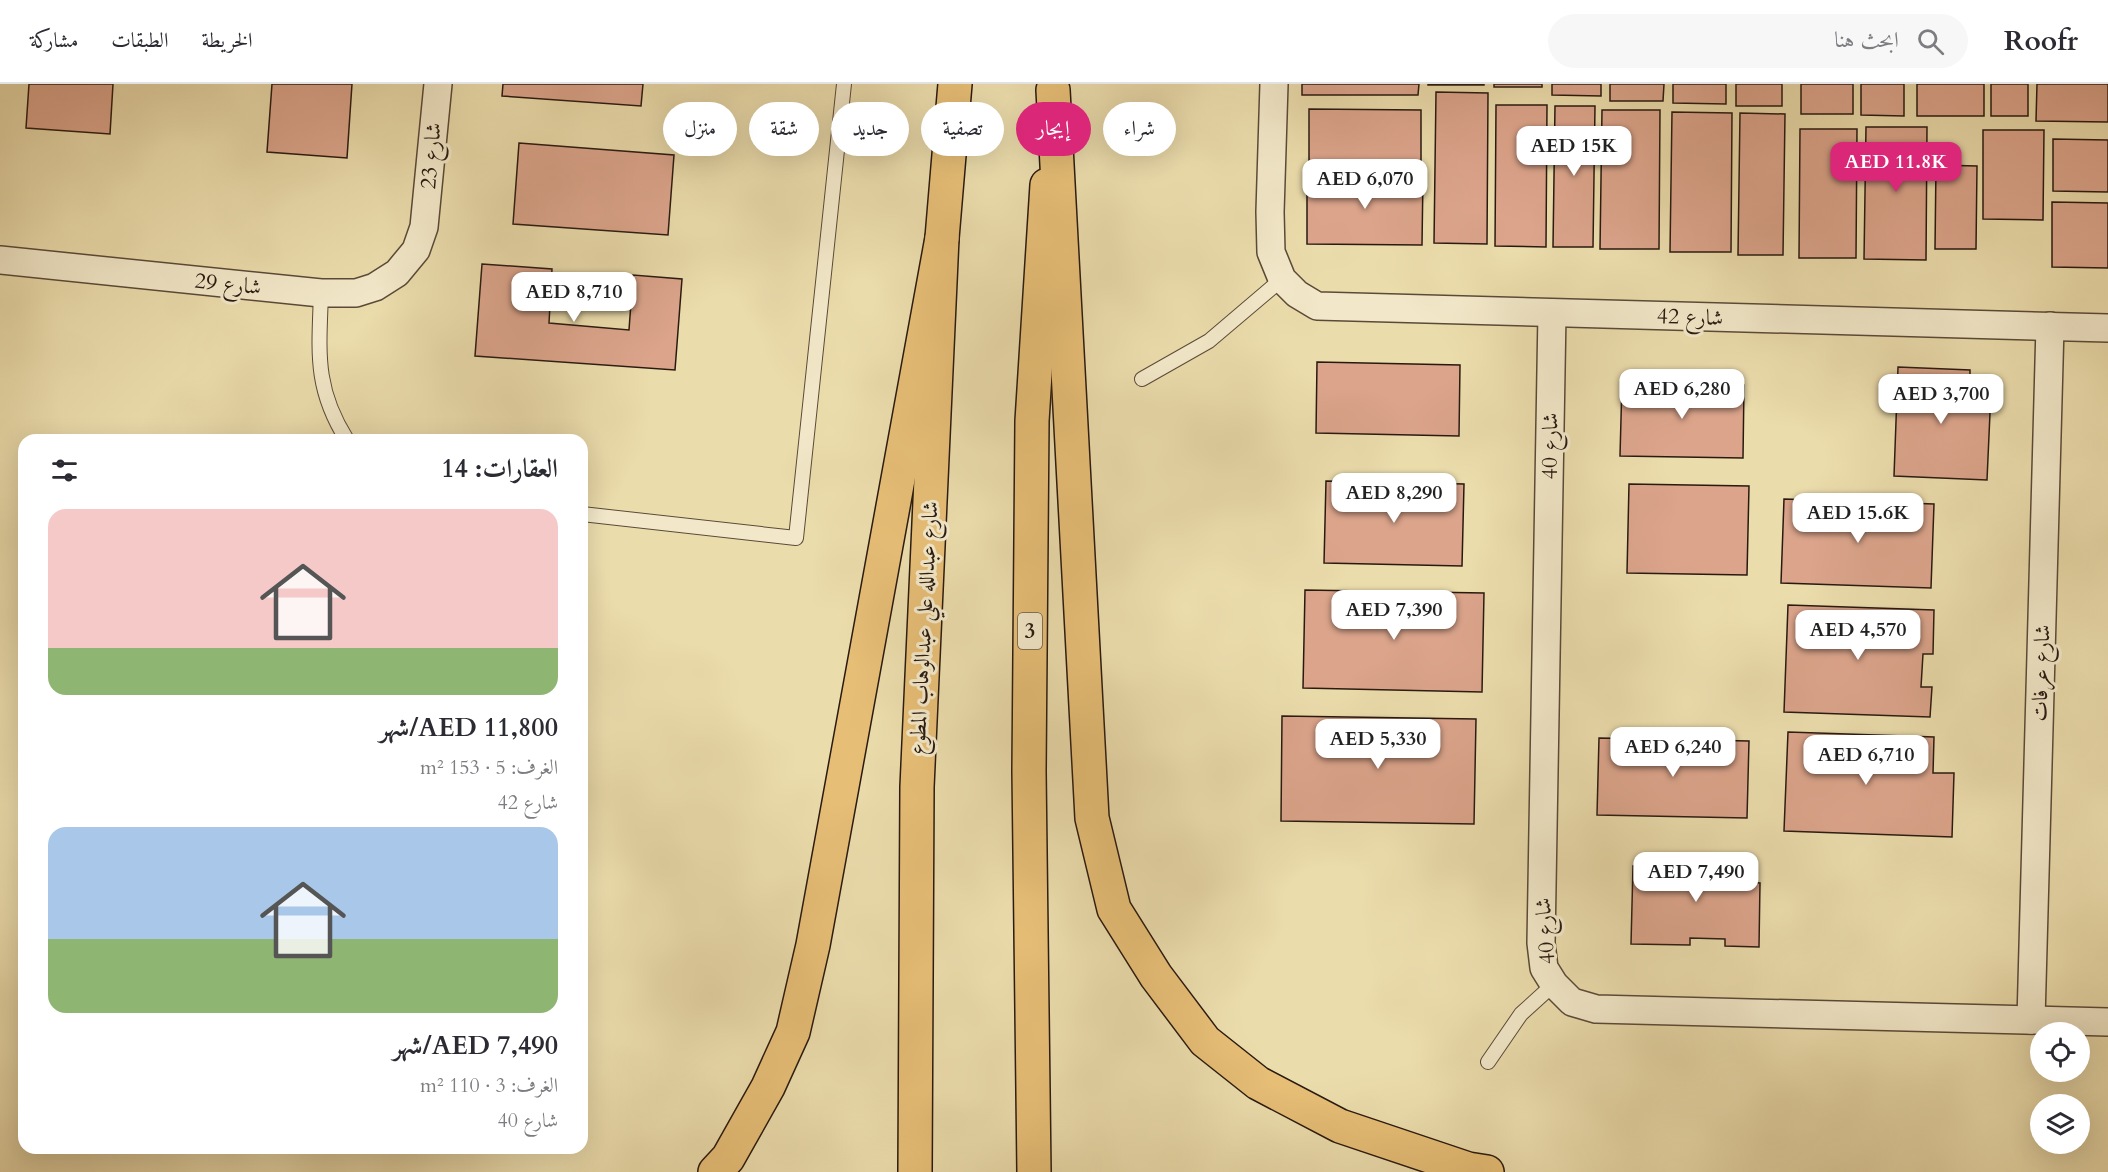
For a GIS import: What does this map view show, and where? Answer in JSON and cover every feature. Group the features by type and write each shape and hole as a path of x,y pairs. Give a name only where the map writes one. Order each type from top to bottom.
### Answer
{"main road":[{"name":"شارع عبدالله علي عبدالوهاب المطوع","path":"915,1172 917,787 942,238 955,84"},
{"path":"1053,87 1092,818 1114,909 1156,976 1204,1041 1258,1083 1340,1126 1468,1169 1487,1172"},
{"name":"3","path":"1034,1172 1029,771 1032,421 1053,87"},
{"path":"715,1172 728,1158 762,1097 793,1032 813,945 942,238"}],"street":[{"name":"شارع 23","path":"424,227 438,84"},
{"path":"1274,84 1270,232 1271,252 1282,279"},
{"name":"شارع 29","path":"0,260 321,293 356,293 375,287 397,273 416,250 424,227"},
{"name":"شارع 42","path":"1282,279 1297,294 1317,306 2108,328"},
{"name":"شارع 40","path":"1552,313 1541,943 1544,968 1554,984 1572,1002 1596,1010 2108,1022"},
{"name":"شارع عرفات","path":"2031,1020 2050,326"}],"lane":[{"path":"588,515 796,538 844,84"},
{"path":"1142,379 1209,341 1282,279"},
{"path":"321,293 319,363 325,394 343,434"},
{"path":"1488,1062 1521,1014 1554,984"}],"building":[{"path":"29,84 113,84 110,134 26,128"},
{"path":"272,84 352,84 347,158 267,152"},
{"path":"503,84 643,84 641,106 502,96"},
{"path":"1302,84 1419,84 1418,95 1302,95"},
{"path":"1484,84 1484,85 1428,85"},
{"path":"1494,84 1542,84 1542,87 1494,87"},
{"path":"1552,84 1601,84 1601,96 1552,95"},
{"path":"1610,84 1664,84 1663,101 1610,101"},
{"path":"1673,84 1726,84 1726,104 1673,103"},
{"path":"1736,84 1782,84 1782,106 1736,106"},
{"path":"1801,84 1853,84 1853,114 1801,114"},
{"path":"1861,84 1904,84 1904,116 1861,115"},
{"path":"1917,84 1984,84 1984,116 1917,116"},
{"path":"1991,84 2028,84 2028,116 1991,116"},
{"path":"2037,84 2108,84 2108,122 2036,121"},
{"path":"1436,92 1488,93 1487,244 1434,243"},
{"path":"1496,105 1547,105 1546,247 1495,246"},
{"path":"1555,106 1595,106 1593,247 1553,247"},
{"path":"1309,109 1421,110 1421,170 1309,169"},
{"path":"1602,110 1660,110 1659,249 1600,249"},
{"path":"1672,112 1732,113 1731,252 1670,252"},
{"path":"1740,113 1785,114 1783,255 1738,255"},
{"path":"1866,127 1927,127 1926,260 1864,259"},
{"path":"1800,129 1857,129 1856,258 1799,258"},
{"path":"1983,130 2044,130 2043,220 1983,219"},
{"path":"2053,139 2108,140 2108,192 2053,191"},
{"path":"519,143 674,156 668,235 513,224"},
{"path":"1936,165 1977,166 1976,249 1935,249"},
{"path":"1307,175 1423,177 1422,245 1307,244"},
{"path":"2052,202 2108,203 2108,268 2052,267"},
{"path":"482,264 552,269 549,323 629,330 633,275 682,279 675,370 475,356"},
{"path":"1317,362 1460,365 1459,436 1316,433"},
{"path":"1898,367 1970,370 1970,384 1987,384 1987,391 1991,391 1987,480 1894,476"},
{"path":"1622,382 1744,385 1743,458 1620,456"},
{"path":"1326,481 1464,484 1462,566 1324,563"},
{"path":"1629,484 1749,486 1747,575 1627,573"},
{"path":"1784,499 1934,504 1931,588 1781,583"},
{"path":"1305,590 1484,593 1482,692 1303,688"},
{"path":"1788,605 1934,610 1933,654 1923,654 1921,687 1932,687 1930,717 1784,712"},
{"path":"1282,716 1476,719 1474,824 1281,821"},
{"path":"1788,732 1934,737 1933,773 1954,773 1952,837 1784,831"},
{"path":"1599,738 1749,741 1747,818 1597,815"},
{"path":"1690,853 1743,854 1743,882 1760,883 1759,947 1725,946 1725,939 1690,938 1690,945 1631,944 1633,866 1690,867"}]}
